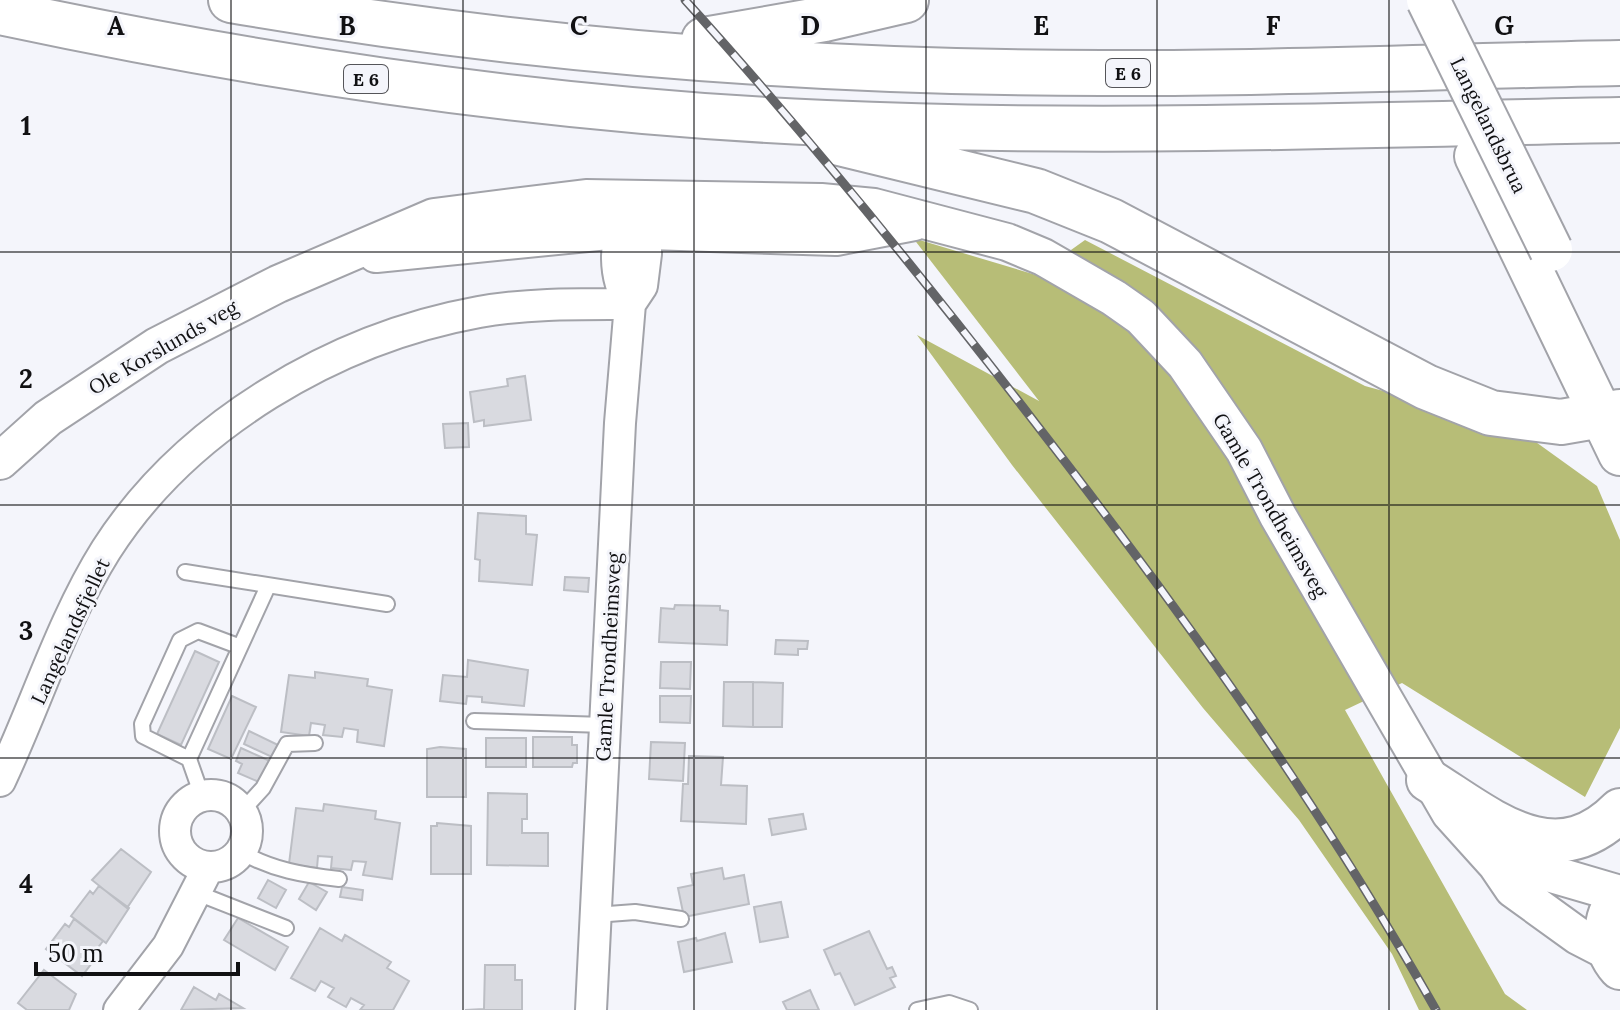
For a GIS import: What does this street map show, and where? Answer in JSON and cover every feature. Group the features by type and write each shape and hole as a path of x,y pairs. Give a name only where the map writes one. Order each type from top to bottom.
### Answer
{"highway":[{"name":"E 6","path":"231,0 326,17 513,40 828,66 1104,73 1620,63"},
{"name":"E 6","path":"637,51 824,19 906,0"},
{"name":"E 6","path":"0,12 164,47 336,75 501,98 736,118 1107,130 1620,120"},
{"name":"E 6","path":"736,118 1036,191 1159,244 1426,387 1491,413 1561,422 1616,417"}],"main road":[{"name":"Langelandsbrua","path":"1401,0 1537,250"},
{"name":"Langelandsbrua","path":"1428,0 1537,250"},
{"path":"1537,250 1616,417"},
{"path":"1428,780 1490,820 1526,837 1555,840 1577,836 1604,824 1620,810"},
{"path":"1614,960 1607,920 1620,896"}],"street":[{"name":"Gamle Trondheimsveg","path":"591,1010 620,423 630,304 642,286 633,220 836,237 920,221 971,232 1043,257 1141,317 1202,387 1244,450 1428,780 1474,843 1496,864 1513,889 1614,960"},
{"name":"Ole Korslunds veg","path":"0,461 59,411 157,346 206,318 342,258 633,220"},
{"name":"Langelandsfjellet","path":"0,781 82,594 107,550 147,497 209,435 248,408 323,366 422,326 536,304 630,304"},
{"path":"119,1010 168,946 202,880 241,852 248,832 242,811 224,797 202,796 180,813 175,836 202,880"},
{"path":"1496,864 1521,865 1620,896"}],"lane":[{"path":"185,572 387,604"},
{"path":"202,796 189,759 268,586"},
{"path":"189,759 143,736 142,724 180,640 198,631 238,646"},
{"path":"474,721 605,725"},
{"path":"242,811 263,788 287,744 315,743"},
{"path":"241,852 266,866 290,873 339,879"},
{"path":"202,880 286,928"},
{"path":"594,915 635,912 681,919"},
{"path":"917,1010 949,1003 970,1010"}],"green space":[{"path":"913,238 1036,275 1085,240 1365,386 1515,427 1597,486 1620,540 1620,728 1585,797 1402,683 1345,710 1505,994 1527,1010 1419,1010 1392,954 1299,820 1203,708 1012,465 917,335 1039,401"}],"building":[{"path":"525,376 531,420 484,426 484,420 474,422 470,392 508,386 507,379"},
{"path":"468,423 469,447 445,448 443,424"},
{"path":"478,513 526,516 526,534 537,535 532,585 479,581 480,560 475,559"},
{"path":"565,577 589,578 588,592 564,590"},
{"path":"675,605 720,606 720,610 728,611 727,645 659,642 661,608 674,609"},
{"path":"776,640 808,641 807,649 798,649 798,655 775,654"},
{"path":"195,651 219,662 181,745 157,734"},
{"path":"468,660 528,670 524,706 482,702 482,697 467,696 466,704 440,701 443,675 467,677"},
{"path":"661,662 691,662 690,689 660,688"},
{"path":"315,672 368,679 367,686 392,690 384,746 357,742 358,730 344,728 342,737 323,735 325,725 311,723 309,736 281,732 289,675 315,678"},
{"path":"724,682 753,682 753,727 723,726"},
{"path":"753,682 783,683 782,727 753,727"},
{"path":"232,696 256,707 231,759 208,749"},
{"path":"660,696 691,696 690,723 660,722"},
{"path":"249,731 278,745 272,757 244,744"},
{"path":"533,737 572,737 572,745 577,745 577,763 573,763 572,767 533,767"},
{"path":"486,738 526,738 526,767 486,767"},
{"path":"651,742 685,743 683,781 649,779"},
{"path":"241,748 270,761 259,782 238,773 242,764 236,761"},
{"path":"427,749 466,749 466,797 427,797"},
{"path":"689,756 723,757 721,785 747,786 746,824 681,821 683,784 688,784"},
{"path":"488,793 527,794 527,819 522,819 522,833 548,833 548,866 487,865"},
{"path":"324,804 376,811 375,819 400,823 392,879 363,875 366,862 353,861 351,870 331,868 332,857 318,856 317,868 289,864 296,808 323,811"},
{"path":"803,814 806,829 772,835 769,819"},
{"path":"437,823 471,826 471,874 431,874 431,826 437,826"},
{"path":"121,849 151,872 127,908 92,880"},
{"path":"722,868 724,879 744,875 749,904 684,917 678,888 693,885 691,874"},
{"path":"268,880 286,890 276,908 258,898"},
{"path":"309,882 327,892 316,910 299,899"},
{"path":"99,886 129,908 106,943 71,916 90,891 93,894"},
{"path":"342,887 363,890 362,900 340,897"},
{"path":"781,902 788,937 760,942 754,907"},
{"path":"238,918 288,947 275,970 224,940"},
{"path":"74,919 103,941 97,949 101,951 82,976 46,949 65,924 69,927"},
{"path":"320,928 342,941 345,935 391,962 387,968 409,981 393,1010 360,1010 364,1005 351,998 346,1007 328,997 334,988 321,981 315,991 291,978"},
{"path":"869,931 887,969 892,967 896,976 890,978 895,987 855,1005 840,973 835,975 824,950"},
{"path":"725,933 732,962 684,972 678,942 696,938 697,941"},
{"path":"485,965 515,965 515,980 522,980 522,1010 465,1010 484,1009"},
{"path":"44,970 76,994 69,1010 27,1010 18,1003"},
{"path":"194,987 216,1000 219,994 243,1008 181,1010"},
{"path":"810,990 819,1010 787,1010 783,1002"}],"railway":[{"path":"685,0 776,103 908,262 1143,565 1297,783 1436,1010"}]}
